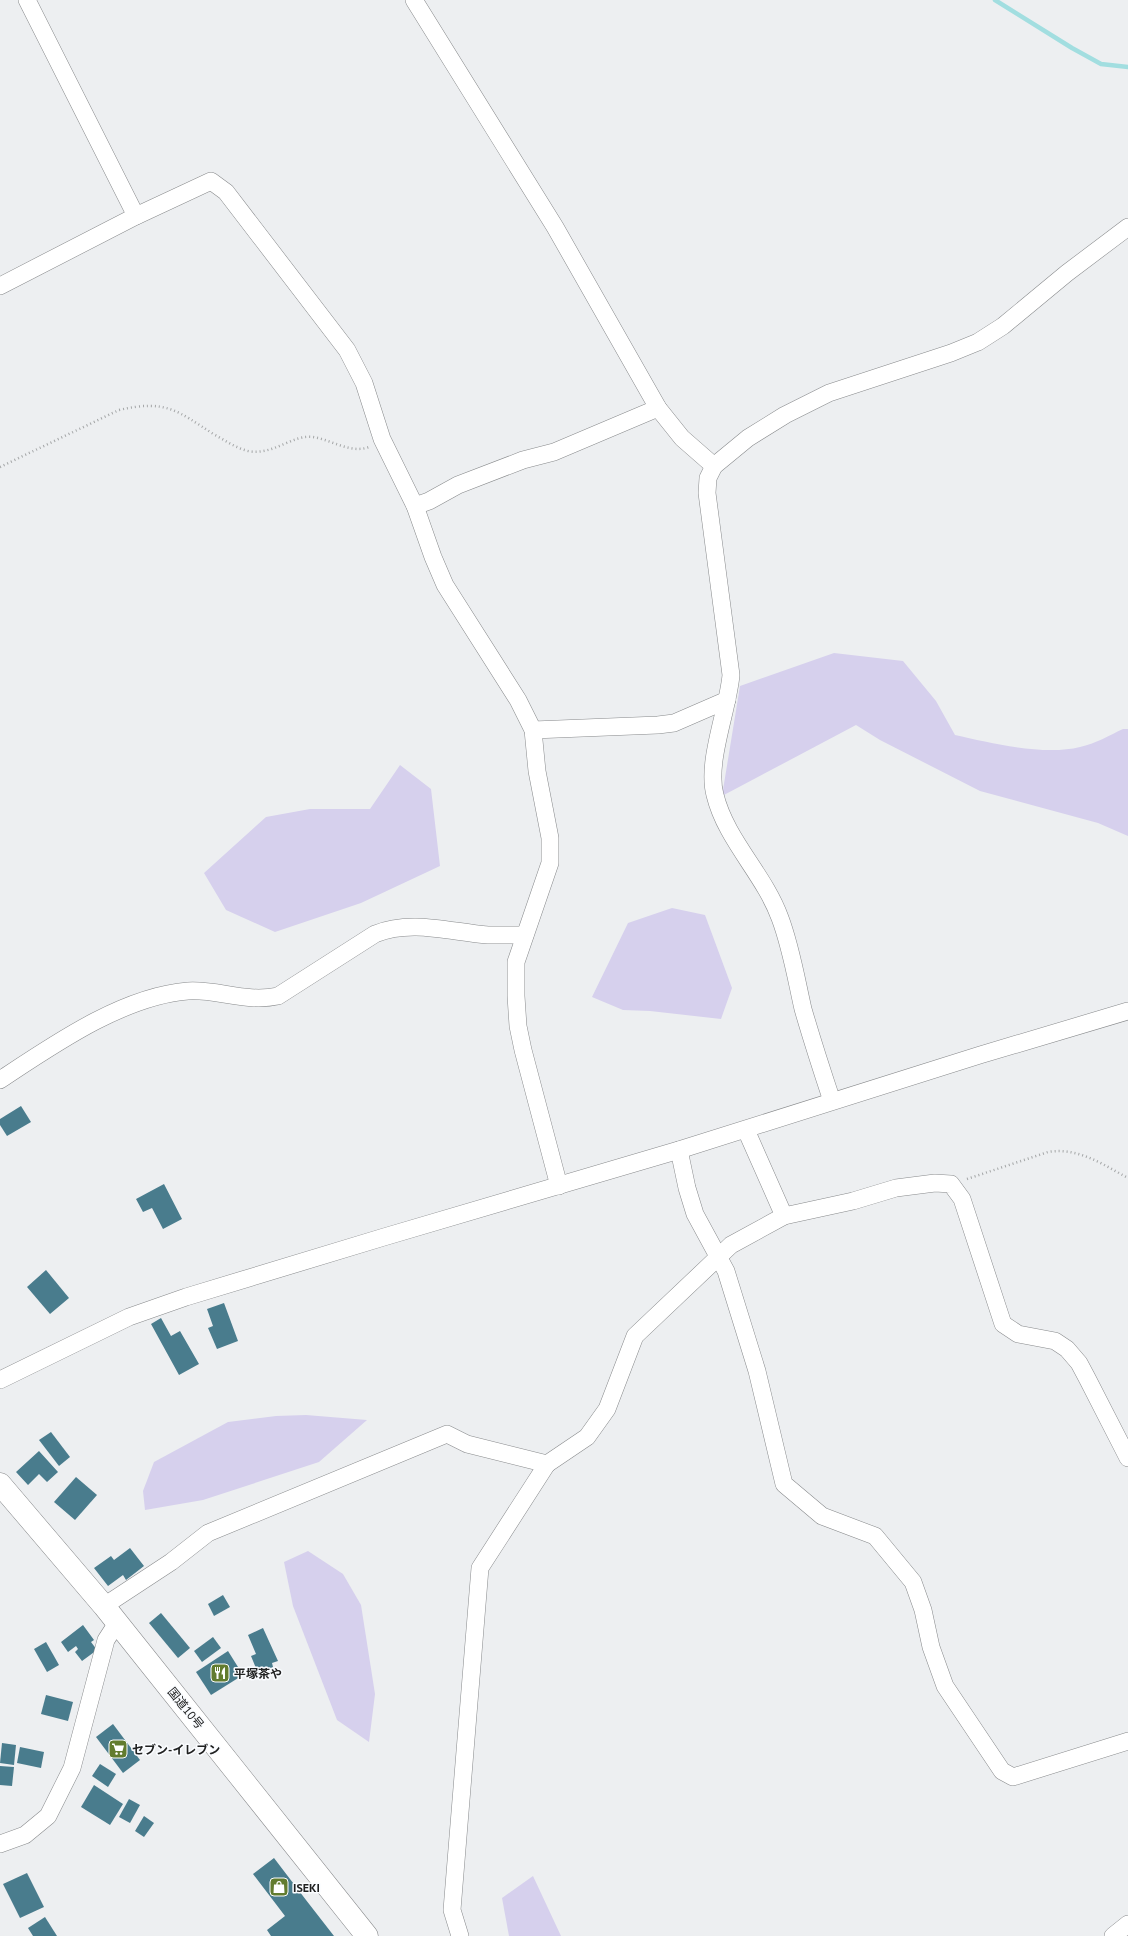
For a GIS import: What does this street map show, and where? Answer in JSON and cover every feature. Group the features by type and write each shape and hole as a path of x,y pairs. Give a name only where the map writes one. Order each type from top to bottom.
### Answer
{"highway":[{"name":"国道10号","path":"0,1484 104,1606 367,1936"}],"street":[{"path":"27,0 136,216"},
{"path":"414,0 555,226 658,408 682,438 714,466"},
{"path":"0,286 136,216 211,181 219,185 347,350 364,383 382,439 416,506 444,585 518,700 533,730 537,771 550,838 550,863 516,962 516,996 518,1026 558,1186"},
{"path":"832,1101 804,1010 780,917 762,882 726,822 714,794 714,766 731,675 706,493 708,478 714,466 748,438 785,415 829,393 951,353 978,342 1002,326 1067,273 1128,227"},
{"path":"416,506 429,501 458,485 523,460 554,452 658,408"},
{"path":"533,730 658,725 674,723 727,700"},
{"path":"0,1080 48,1048 96,1021 156,996 189,991 265,999 278,996 375,934 390,928 414,926 488,935 525,935"},
{"path":"0,1380 129,1318 186,1297 746,1130 832,1101 1128,1011"},
{"path":"746,1130 784,1216"},
{"path":"679,1150 687,1188 695,1214 726,1271 757,1371 784,1484 822,1516 875,1536 913,1582 923,1610 931,1647 945,1686 1002,1772 1013,1778 1128,1741"},
{"path":"460,1936 452,1910 480,1568 547,1464 587,1437 607,1409 635,1336 731,1245 784,1216 846,1202 896,1188 935,1182 951,1184 962,1199 1003,1324 1018,1334 1056,1341 1067,1349 1079,1363 1128,1458"},
{"path":"104,1606 171,1562 208,1533 447,1434 467,1444 547,1464"},
{"path":"0,1844 26,1835 48,1816 72,1768 106,1640 117,1623"},
{"path":"1113,1936 1128,1924"}],"path":[{"path":"0,467 119,410 132,407 159,405 175,409 233,446 249,451 266,452 294,441 312,437 356,449 368,448 382,439"},
{"path":"951,1184 1048,1152 1062,1149 1093,1159 1128,1178"}],"shaded area":[{"path":"834,653 903,661 936,701 955,735 985,742 1050,750 1086,746 1123,729 1128,729 1128,836 1098,823 980,791 880,740 856,725 722,796 740,686"},
{"path":"400,765 431,789 440,866 361,903 275,932 226,910 204,873 266,817 310,809 370,809"},
{"path":"672,908 705,915 732,988 721,1019 650,1011 623,1010 592,997 628,923"},
{"path":"306,1415 367,1420 319,1462 203,1500 145,1510 143,1491 154,1462 228,1422 276,1416"},
{"path":"308,1551 343,1574 361,1605 375,1694 369,1742 337,1720 293,1606 284,1562"},
{"path":"533,1876 561,1936 509,1936 502,1898"}],"building":[{"path":"21,1106 31,1122 7,1136 0,1125 0,1119"},
{"path":"164,1184 182,1219 163,1229 152,1208 143,1212 136,1199"},
{"path":"46,1270 69,1298 50,1314 27,1287"},
{"path":"224,1303 238,1341 217,1349 208,1328 213,1326 207,1309"},
{"path":"161,1318 171,1336 180,1331 199,1364 179,1375 151,1324"},
{"path":"51,1432 70,1457 59,1466 39,1440"},
{"path":"39,1451 58,1472 47,1482 39,1474 28,1485 16,1472"},
{"path":"76,1477 97,1495 75,1520 54,1502"},
{"path":"130,1548 144,1566 126,1580 123,1575 108,1586 94,1568 111,1556 114,1560"},
{"path":"223,1595 230,1607 214,1616 208,1604"},
{"path":"161,1613 190,1648 178,1658 149,1623"},
{"path":"83,1625 94,1640 91,1642 97,1650 82,1661 75,1652 78,1649 76,1646 68,1652 61,1642"},
{"path":"263,1628 278,1661 272,1663 273,1667 258,1673 251,1656 256,1654 248,1635"},
{"path":"213,1637 221,1648 202,1662 194,1651"},
{"path":"46,1642 59,1665 47,1672 34,1649"},
{"name":"平塚茶や","path":"228,1651 243,1675 211,1695 196,1672"},
{"path":"46,1695 73,1702 68,1721 41,1714"},
{"name":"セブン-イレブン","path":"113,1724 140,1760 123,1773 96,1737"},
{"path":"2,1743 16,1745 14,1765 0,1763"},
{"path":"20,1747 44,1752 41,1768 17,1763"},
{"path":"100,1764 116,1774 108,1787 92,1776"},
{"path":"0,1766 14,1767 12,1786 0,1785"},
{"path":"94,1785 123,1804 110,1825 81,1807"},
{"path":"129,1799 140,1805 130,1823 119,1817"},
{"path":"144,1816 154,1823 144,1837 135,1831"},
{"name":"ISEKI","path":"274,1858 334,1936 271,1936 267,1930 285,1916 253,1874"},
{"path":"27,1873 44,1907 20,1918 3,1884"},
{"path":"45,1917 57,1936 33,1936 28,1928"}],"waterway":[{"path":"995,0 1072,48 1101,64 1128,67"}],"place":[{"name":"平塚茶や","path":"220,1673"},
{"name":"セブン-イレブン","path":"118,1749"},
{"name":"ISEKI","path":"279,1887"}]}
